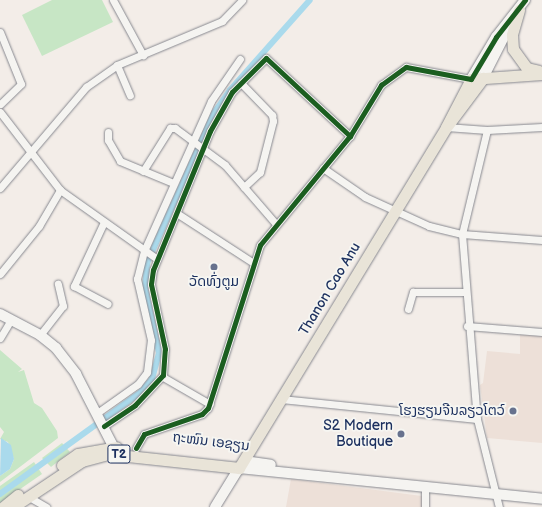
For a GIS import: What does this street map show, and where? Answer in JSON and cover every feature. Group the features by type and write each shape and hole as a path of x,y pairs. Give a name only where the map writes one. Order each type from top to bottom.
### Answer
{"main road":[{"path":"516,15 512,35 513,49 527,68 542,71"},
{"path":"471,79 542,74"},
{"name":"Thanon Cao Anu","path":"446,127 461,112 483,78"},
{"name":"Thanon Cao Anu","path":"242,465 446,127 471,79"},
{"name":"ຖະໜົນ ເອຊຽນ","path":"3,507 78,454 113,446 136,448 242,465"},
{"name":"ຖະໜົນ ເອຊຽນ","path":"13,507 82,460 109,454 242,465"}],"street":[{"path":"113,0 143,55"},
{"path":"0,188 31,155 86,87 117,65 222,22 242,0"},
{"name":"Thanon Cao Anu","path":"483,78 525,0"},
{"name":"Thanon Cao Anu","path":"471,79 496,37 516,15"},
{"path":"0,32 21,84 0,104"},
{"path":"100,420 135,405 162,377 164,349 151,284 157,259 178,214 210,101 240,58"},
{"path":"100,420 138,384 150,365 151,340 137,279 144,252 173,183 198,143 241,83 266,58 350,136"},
{"path":"117,65 130,95"},
{"path":"136,448 144,434 202,414 210,404 252,262 276,224 350,136 381,85 401,68 471,79"},
{"path":"241,83 272,115 273,121 260,172 244,187"},
{"path":"0,112 31,155 60,190 144,252 157,259"},
{"path":"446,127 487,130 542,126"},
{"path":"143,171 170,128 198,143 244,187 276,224"},
{"path":"487,130 462,234 467,326 477,419 494,493 499,507"},
{"path":"108,132 119,160 173,183"},
{"path":"324,168 394,211 429,226 462,234 542,240"},
{"path":"0,274 39,226 60,190"},
{"path":"178,214 252,262"},
{"path":"104,222 74,285 108,304"},
{"path":"40,335 63,306 58,284"},
{"path":"408,309 413,292 465,292"},
{"path":"0,314 40,335 50,342 76,374 113,446"},
{"path":"0,338 11,320"},
{"path":"467,326 542,332"},
{"path":"162,377 210,404"},
{"path":"281,399 477,419"},
{"path":"215,507 242,465"},
{"name":"ຖະໜົນ ເອຊຽນ","path":"242,465 425,489 494,493 542,499"},
{"path":"425,489 425,507"},
{"path":"29,497 46,507"}],"shaded area":[{"name":"ໂຮງຮຽນຈີນລຽວໂຕວ໌","path":"520,333 542,334 542,443 487,438 480,385 483,383 487,351 520,354"},
{"path":"291,479 422,496 422,507 286,507"}],"green space":[{"path":"52,0 102,0 113,22 42,56 22,15"},
{"path":"0,350 22,369 18,372 24,370 34,403 42,408 57,431 58,438 0,482 0,476 10,469 14,459 8,442 0,439 4,432 0,427"},
{"path":"62,443 70,452 51,467 42,458"},
{"path":"34,462 42,474 0,503 0,486"}],"water":[{"path":"1,438 11,445 14,459 10,469 0,476"}],"waterway":[{"path":"0,494 141,392 152,379 159,353 145,288 147,263 214,113 230,90 310,0"}],"cycle path":[{"path":"136,448 144,434 202,414 208,408 260,245 350,136 381,85 406,67 471,79 496,37 525,0"},
{"path":"104,426 135,405 163,375 165,349 151,284 153,270 210,131 232,92 266,58 350,136"}],"place":[{"name":"ວັດທົ່ງຕູມ","path":"214,267"},
{"name":"ໂຮງຮຽນຈີນລຽວໂຕວ໌","path":"513,411"},
{"name":"S2 Modern Boutique","path":"401,434"}]}
